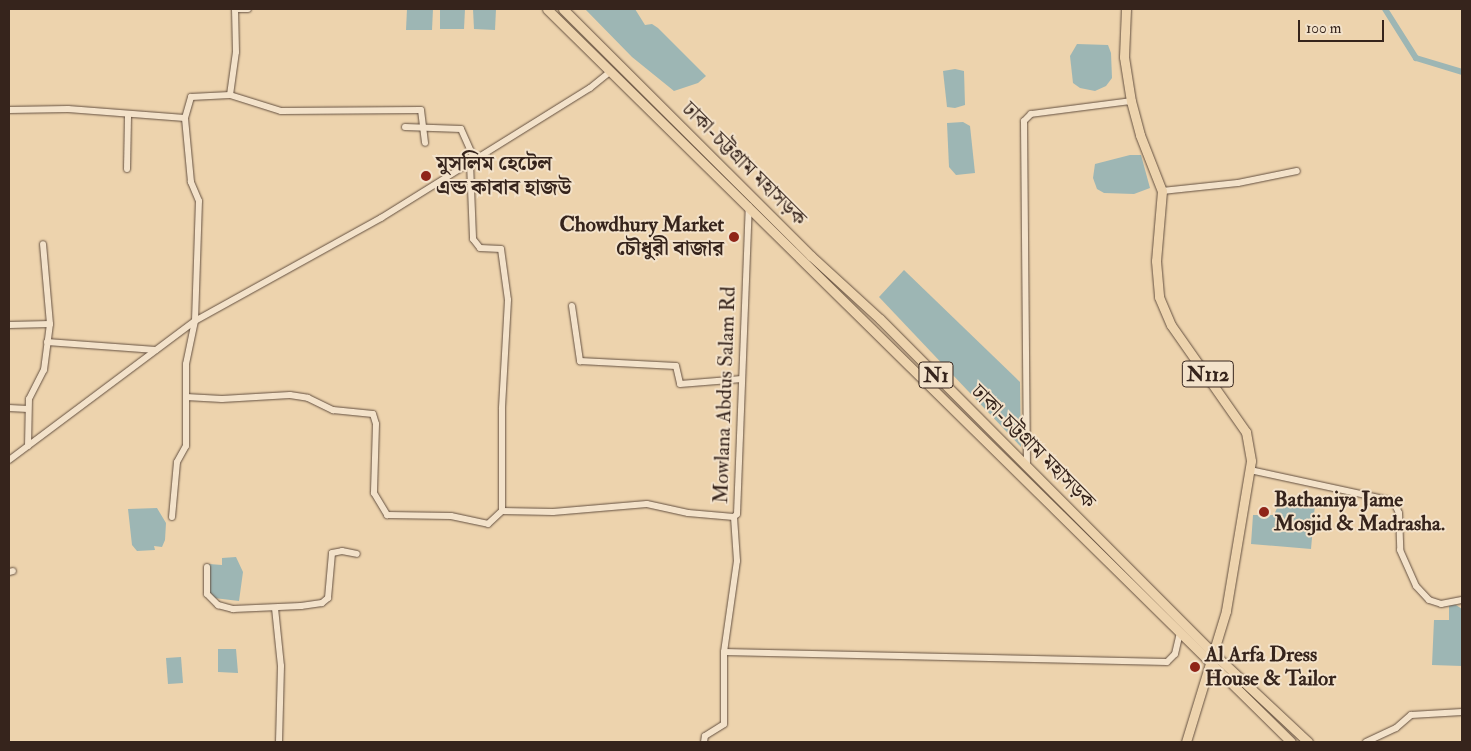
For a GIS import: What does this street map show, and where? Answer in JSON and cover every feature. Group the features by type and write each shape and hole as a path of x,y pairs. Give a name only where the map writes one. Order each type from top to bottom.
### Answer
{"highway":[{"name":"ঢাকা-চট্টগ্রাম মহাসড়ক","path":"547,9 1291,742"},
{"name":"ঢাকা-চট্টগ্রাম মহাসড়ক","path":"563,9 1027,466 1214,654 1308,742"},
{"name":"N112","path":"1126,9 1124,57 1131,101 1140,135 1162,191 1156,261 1159,297 1171,325 1246,432 1250,470 1226,611 1212,664 1186,742"}],"street":[{"path":"230,95 236,52 235,9 248,9"},
{"path":"9,460 195,320 381,218 473,161 611,71"},
{"path":"172,517 177,462 186,446 186,364 195,320 199,201 191,182 185,118 191,98 230,95 281,111 414,108 424,114 425,143"},
{"path":"1027,466 1024,120 1032,114 1131,101"},
{"path":"9,110 68,109 185,118"},
{"path":"127,169 128,115"},
{"path":"186,397 222,399 290,395 308,398 333,410 373,414 376,424 374,493 388,516 451,516 482,524 494,520 502,511 502,400 508,300 502,248 480,248 474,239 473,161 467,147 464,130 405,127"},
{"path":"1162,191 1238,183 1297,171"},
{"name":"Mowlana Abdus Salam Rd","path":"502,511 553,512 646,504 688,513 734,518 737,514 749,206"},
{"path":"28,446 30,396 44,370 50,324 44,244"},
{"path":"572,306 580,361 676,366 680,384 742,379"},
{"path":"9,325 50,324"},
{"path":"47,342 156,350"},
{"path":"9,408 28,409"},
{"path":"1250,470 1394,501 1399,513 1400,550 1416,586 1429,600 1441,604 1462,600"},
{"path":"704,742 705,736 724,724 724,652 737,561 734,518"},
{"path":"207,567 208,594 214,603 233,609 275,608 325,601 330,592 332,554 342,551 356,554"},
{"path":"275,608 281,666 280,742"},
{"path":"724,652 1167,662 1175,654 1180,633"},
{"path":"1366,742 1396,728 1411,715 1462,712"}],"water":[{"path":"407,9 433,9 432,30 406,30"},
{"path":"440,9 465,9 464,29 440,29"},
{"path":"473,9 496,9 495,30 474,29"},
{"path":"585,9 635,9 645,25 652,24 658,28 706,76 698,83 674,91 632,57"},
{"path":"1077,44 1108,45 1111,53 1112,78 1106,86 1095,91 1080,88 1073,83 1070,56"},
{"path":"955,69 964,71 965,105 955,108 947,107 943,71"},
{"path":"963,122 970,126 975,173 956,175 949,167 947,123"},
{"path":"1130,155 1141,155 1150,188 1134,194 1104,193 1097,189 1093,178 1095,164"},
{"path":"904,270 1020,382 1021,447 879,297"},
{"path":"1296,498 1315,504 1311,549 1251,544 1253,515 1274,515 1280,501"},
{"path":"157,508 166,523 165,540 162,547 154,546 155,550 137,551 132,545 128,509"},
{"path":"236,557 243,572 239,601 214,598 209,592 209,564 222,565 222,558"},
{"path":"1453,603 1462,609 1462,666 1432,665 1434,620 1449,620 1449,605"},
{"path":"218,649 236,649 238,673 218,672"},
{"path":"181,657 183,683 168,684 166,658"}],"waterway":[{"path":"1385,9 1416,58 1462,72"}],"place":[{"name":"মুসলিম হেটেল এন্ড কাবাব হাজউ","path":"426,176"},
{"name":"Chowdhury Market চৌধুরী বাজার","path":"734,237"},
{"name":"Bathaniya Jame Mosjid & Madrasha.","path":"1264,512"},
{"name":"Al Arfa Dress House & Tailor","path":"1195,667"}]}
